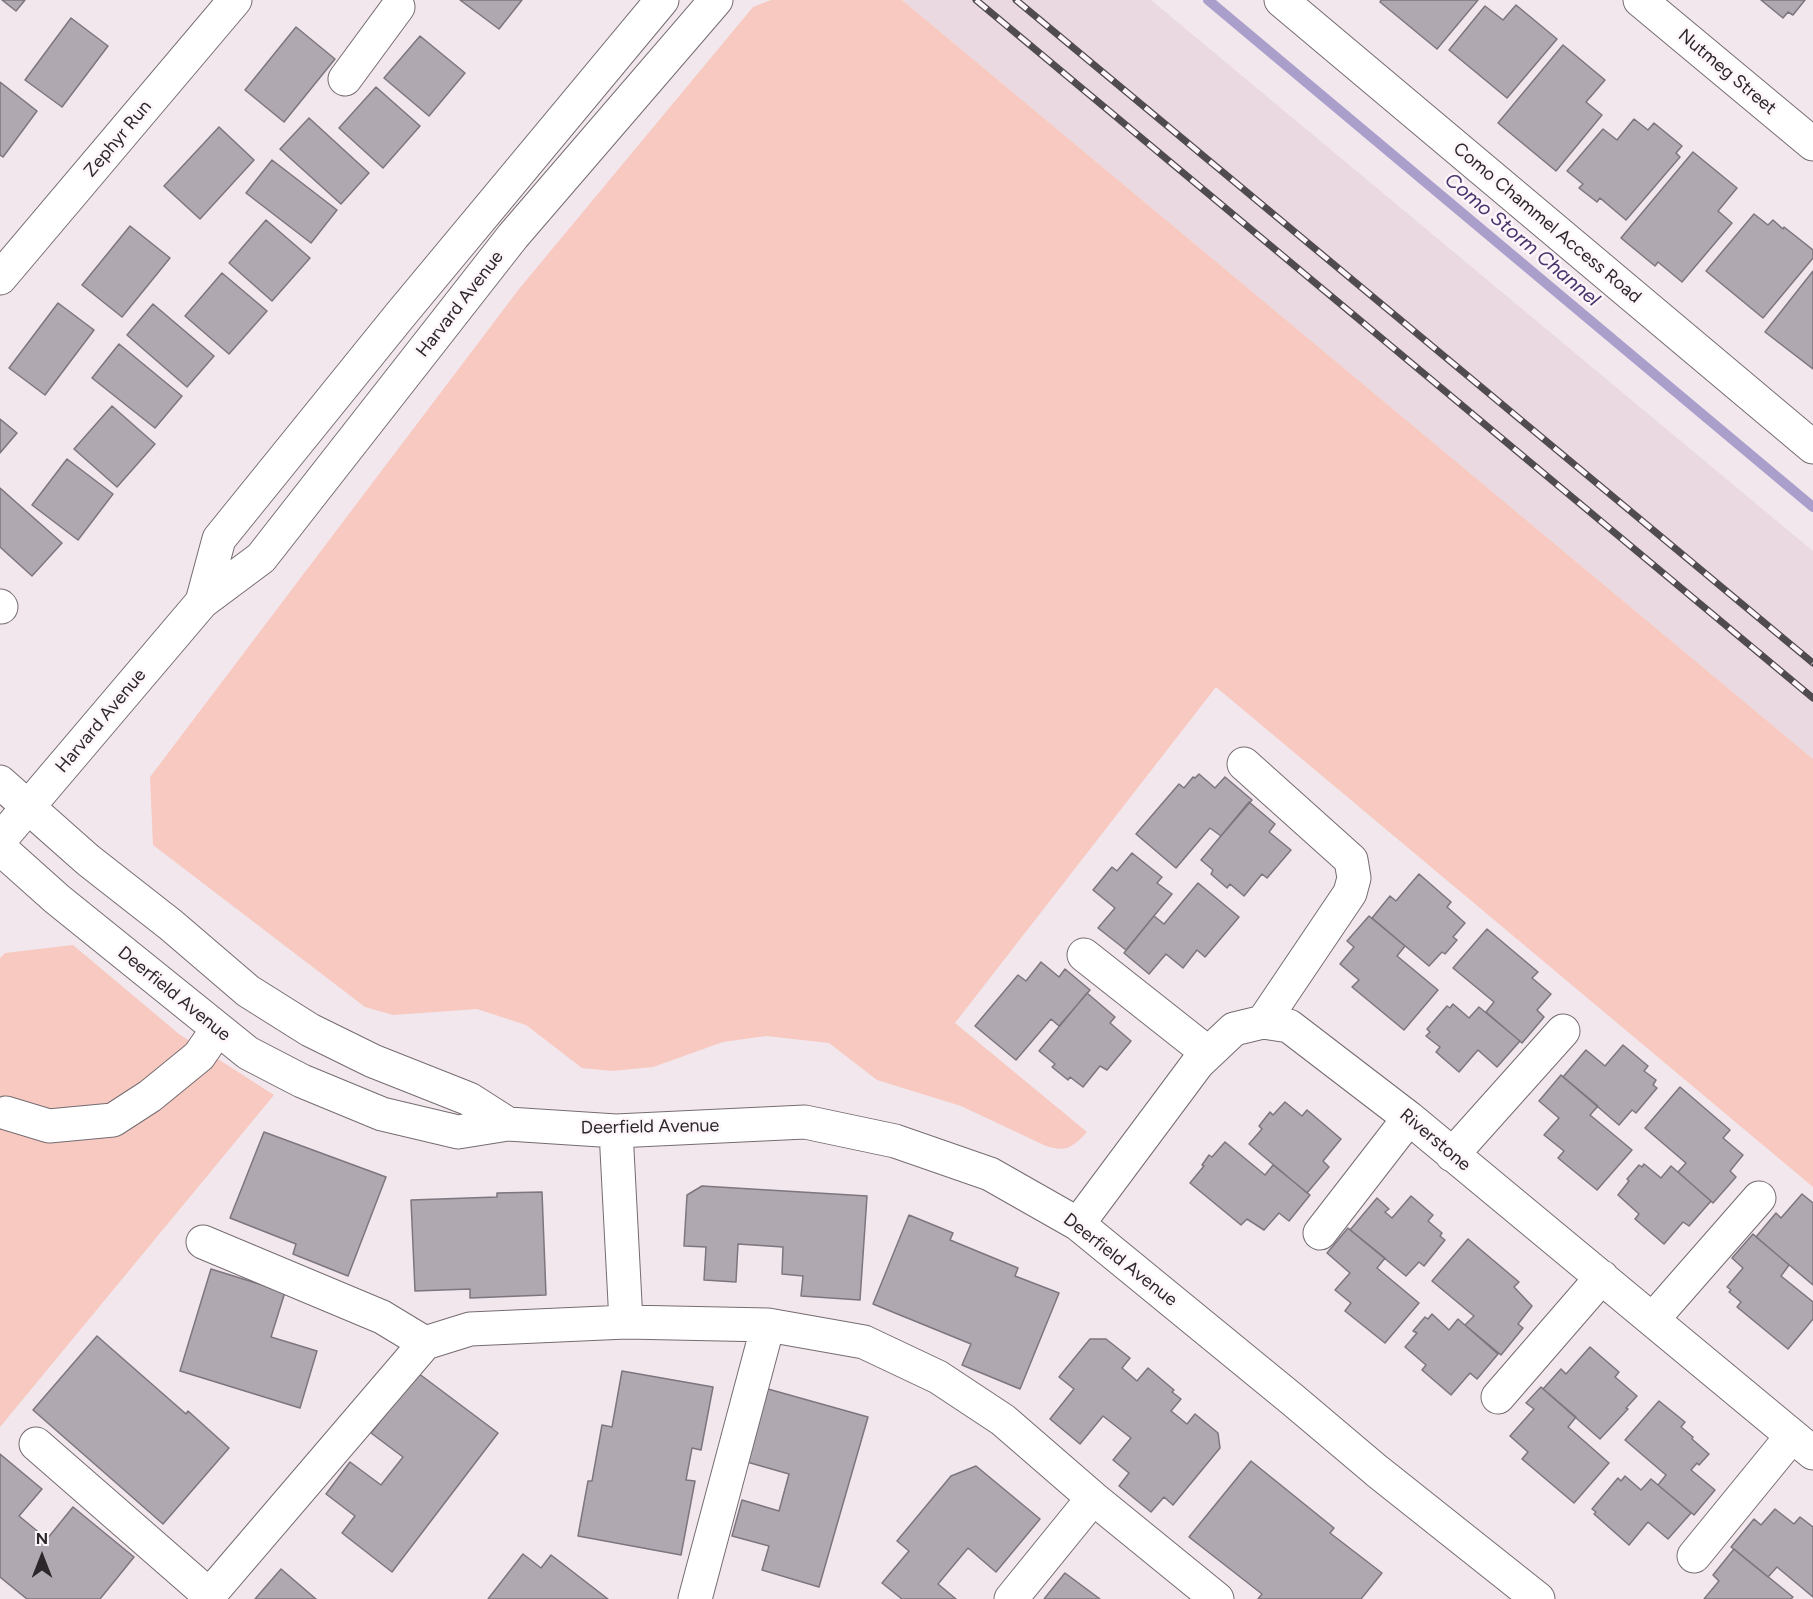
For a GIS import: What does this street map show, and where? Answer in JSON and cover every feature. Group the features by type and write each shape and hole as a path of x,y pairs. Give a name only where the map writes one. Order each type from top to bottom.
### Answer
{"street":[{"name":"Zephyr Run","path":"0,278 235,0"},
{"name":"Harvard Avenue","path":"202,602 219,539 401,314 662,0"},
{"name":"Harvard Avenue","path":"0,840 202,602 261,558 513,236 716,0"},
{"name":"Como Chammel Access Road","path":"1281,0 1813,447"},
{"name":"Nutmeg Street","path":"1640,0 1813,144"},
{"path":"345,79 397,2"},
{"path":"1244,764 1351,860 1354,878 1350,893 1263,1022"},
{"name":"Deerfield Avenue","path":"0,782 88,860 171,925 248,991 310,1030 374,1061 469,1100 508,1124"},
{"name":"Deerfield Avenue","path":"0,848 57,899 248,1053 302,1081 382,1114 458,1132 508,1124 616,1131 806,1122 895,1141 990,1174 1078,1224 1377,1471 1538,1599"},
{"path":"1084,955 1208,1053"},
{"name":"Riverstone","path":"1078,1224 1198,1063 1208,1053 1234,1029 1263,1022 1289,1026 1409,1118 1803,1445"},
{"path":"6,1113 49,1126 113,1120 150,1096 199,1056 218,1030"},
{"path":"1452,1155 1563,1031"},
{"path":"1320,1233 1409,1118"},
{"path":"616,1131 626,1322"},
{"path":"1653,1319 1759,1198"},
{"path":"203,1242 382,1317 425,1342"},
{"path":"1498,1396 1602,1277"},
{"path":"36,1444 207,1597 425,1342 470,1329 626,1322 768,1325 864,1342 938,1377 1003,1420 1093,1498 1217,1599"},
{"path":"695,1599 768,1325"},
{"path":"1694,1556 1803,1445"},
{"path":"1011,1599 1093,1498"}],"shaded area":[{"path":"771,0 902,0 1813,759 1813,1187 1216,687 955,1023 1087,1132 1073,1145 1059,1149 1046,1146 961,1106 877,1080 829,1043 766,1036 723,1042 653,1067 612,1071 582,1068 526,1025 477,1009 393,1015 365,1007 153,845 150,777 519,289 753,7"},
{"path":"902,0 1151,0 1813,551 1813,759"},
{"path":"73,945 179,1034 274,1095 0,1427 0,958 5,953"}],"building":[{"path":"2,0 25,0 16,11"},
{"path":"460,0 522,0 499,29"},
{"path":"1381,0 1478,0 1437,49 1380,2"},
{"path":"1761,0 1805,0 1793,15 1788,12 1783,18"},
{"path":"1516,5 1557,39 1507,98 1449,50 1485,6 1503,20"},
{"path":"71,18 108,46 62,107 25,80"},
{"path":"296,27 335,59 284,122 245,90"},
{"path":"420,36 465,73 429,116 384,78"},
{"path":"1563,45 1605,80 1586,102 1602,115 1556,171 1498,123"},
{"path":"0,82 37,111 3,157 0,155"},
{"path":"376,87 420,126 383,168 339,128"},
{"path":"309,118 369,173 341,204 280,149"},
{"path":"1634,119 1648,130 1654,123 1682,146 1676,153 1680,157 1626,220 1600,198 1597,202 1579,188 1583,184 1567,171 1603,129 1617,140"},
{"path":"219,127 254,160 200,219 164,186"},
{"path":"1693,152 1737,188 1718,211 1732,223 1682,282 1658,262 1655,266 1621,238"},
{"path":"272,160 337,210 311,243 246,193"},
{"path":"1754,214 1768,225 1773,220 1813,250 1813,258 1763,318 1706,271"},
{"path":"266,220 310,258 272,301 229,263"},
{"path":"130,226 170,258 122,317 82,285"},
{"path":"1813,271 1813,369 1765,332"},
{"path":"222,273 267,311 229,354 185,316"},
{"path":"58,303 94,330 45,395 9,368"},
{"path":"153,304 214,356 187,387 127,335"},
{"path":"119,344 182,396 155,428 92,378"},
{"path":"112,406 155,444 117,487 74,449"},
{"path":"0,419 17,433 0,453"},
{"path":"67,459 113,494 78,540 32,505"},
{"path":"0,488 62,543 32,576 0,547"},
{"path":"1199,774 1215,788 1225,777 1252,800 1221,836 1210,828 1176,868 1136,834 1179,784 1184,788 1193,777"},
{"path":"1249,802 1275,824 1269,832 1291,850 1267,878 1262,874 1244,896 1230,884 1227,888 1211,874 1213,870 1201,860"},
{"path":"1132,853 1162,877 1157,883 1172,894 1126,950 1098,928 1115,908 1093,890 1112,867 1117,871"},
{"path":"1419,874 1451,902 1447,907 1465,923 1453,937 1457,940 1445,954 1442,952 1429,966 1372,918 1390,896 1396,901"},
{"path":"1198,883 1239,917 1205,957 1197,950 1183,968 1166,954 1149,974 1124,953 1154,916 1164,924"},
{"path":"1369,916 1405,946 1397,956 1438,990 1404,1030 1352,987 1359,980 1340,964 1354,947 1347,941"},
{"path":"1487,929 1538,972 1532,978 1551,994 1537,1010 1544,1017 1522,1043 1486,1012 1494,1002 1453,968"},
{"path":"1041,962 1059,977 1065,969 1090,990 1059,1026 1051,1019 1016,1060 975,1026 1018,975 1026,981"},
{"path":"1087,993 1115,1017 1110,1023 1131,1041 1107,1070 1100,1066 1083,1087 1070,1077 1068,1080 1052,1067 1055,1064 1039,1051"},
{"path":"1453,1004 1469,1018 1479,1007 1520,1041 1497,1067 1478,1050 1459,1072 1436,1052 1440,1047 1426,1036 1430,1032 1427,1029 1447,1006 1450,1008"},
{"path":"1623,1045 1648,1066 1644,1071 1656,1080 1653,1085 1657,1088 1636,1113 1632,1110 1619,1125 1563,1077 1586,1050 1605,1066"},
{"path":"1561,1075 1598,1106 1590,1115 1632,1150 1597,1190 1558,1158 1564,1151 1544,1135 1559,1118 1539,1101"},
{"path":"1680,1087 1730,1130 1723,1138 1743,1155 1730,1171 1736,1177 1713,1203 1678,1172 1686,1163 1645,1128"},
{"path":"1285,1102 1302,1116 1307,1110 1341,1139 1323,1161 1329,1167 1307,1193 1249,1144 1262,1129 1259,1126 1270,1112 1273,1115"},
{"path":"264,1132 386,1177 348,1276 293,1254 296,1244 230,1218"},
{"path":"1225,1142 1265,1175 1273,1165 1310,1195 1289,1221 1279,1213 1264,1230 1247,1219 1241,1225 1190,1183 1204,1166 1202,1165 1209,1155 1212,1157"},
{"path":"1644,1164 1661,1178 1671,1166 1711,1201 1689,1226 1683,1222 1664,1244 1635,1219 1639,1214 1618,1195 1629,1181 1627,1179 1639,1165 1642,1167"},
{"path":"702,1186 867,1196 860,1300 801,1296 803,1276 782,1274 783,1247 738,1244 736,1282 704,1280 706,1247 684,1246 687,1195"},
{"path":"542,1192 546,1295 470,1298 470,1289 415,1291 411,1200 497,1197 497,1193"},
{"path":"1802,1194 1813,1203 1813,1285 1756,1237 1776,1213 1781,1218"},
{"path":"1411,1196 1433,1215 1428,1221 1442,1233 1440,1236 1445,1240 1424,1266 1419,1262 1406,1276 1350,1230 1377,1198 1389,1209 1385,1212 1392,1218"},
{"path":"909,1215 953,1233 950,1240 1018,1268 1015,1276 1059,1293 1020,1389 962,1365 971,1344 873,1304"},
{"path":"1348,1228 1385,1258 1377,1268 1419,1303 1385,1343 1345,1311 1351,1303 1335,1290 1350,1273 1327,1253"},
{"path":"1753,1234 1789,1265 1781,1276 1813,1302 1813,1319 1788,1349 1737,1307 1741,1302 1729,1292 1731,1290 1727,1287 1743,1268 1732,1258"},
{"path":"1468,1239 1519,1282 1514,1287 1532,1306 1518,1324 1523,1328 1501,1355 1465,1325 1474,1316 1432,1281"},
{"path":"211,1269 285,1292 271,1337 317,1351 300,1408 180,1371"},
{"path":"1432,1314 1449,1330 1458,1319 1498,1354 1477,1379 1470,1373 1451,1395 1422,1370 1426,1365 1405,1347 1417,1333 1413,1331 1425,1317 1428,1319"},
{"path":"97,1336 186,1414 188,1411 229,1448 163,1524 33,1410"},
{"path":"1090,1339 1106,1339 1130,1358 1122,1368 1137,1381 1148,1368 1174,1390 1172,1392 1181,1399 1171,1411 1187,1424 1195,1414 1218,1433 1220,1448 1173,1505 1164,1497 1151,1512 1119,1486 1129,1473 1113,1460 1131,1438 1103,1416 1080,1444 1050,1419 1074,1389 1059,1377"},
{"path":"1590,1347 1619,1372 1615,1377 1637,1396 1600,1439 1543,1389 1561,1369 1566,1374"},
{"path":"622,1371 713,1387 701,1450 692,1448 686,1480 695,1481 681,1555 578,1536 588,1481 592,1481 602,1425 612,1427"},
{"path":"418,1373 498,1433 392,1572 342,1533 355,1516 326,1494 350,1462 381,1485 403,1457 371,1433"},
{"path":"1541,1387 1576,1417 1568,1427 1609,1463 1574,1503 1522,1459 1528,1452 1510,1436 1534,1409 1526,1403"},
{"path":"768,1389 868,1417 819,1587 762,1570 769,1546 732,1536 742,1500 779,1511 789,1474 747,1462"},
{"path":"1659,1401 1685,1422 1681,1427 1709,1454 1691,1470 1715,1490 1694,1515 1658,1485 1666,1475 1625,1440"},
{"path":"0,1454 42,1489 19,1516 47,1539 73,1507 134,1557 100,1599 27,1599 0,1577"},
{"path":"1251,1461 1334,1528 1330,1533 1382,1573 1361,1599 1258,1599 1262,1594 1189,1537"},
{"path":"976,1466 1040,1519 996,1572 968,1548 938,1584 956,1599 902,1599 882,1583 909,1551 897,1541 951,1476"},
{"path":"1625,1476 1641,1490 1651,1479 1691,1513 1668,1539 1648,1522 1629,1545 1594,1514 1596,1512 1592,1509 1618,1478 1621,1481"},
{"path":"1775,1509 1794,1524 1800,1517 1813,1527 1813,1597 1777,1567 1768,1577 1731,1547 1754,1519 1761,1525"},
{"path":"1734,1549 1793,1597 1791,1599 1704,1599 1719,1581 1713,1575"},
{"path":"523,1554 541,1568 551,1555 608,1599 488,1599"},
{"path":"281,1569 316,1599 255,1599"},
{"path":"1065,1573 1100,1599 1044,1599"}],"waterway":[{"name":"Como Storm Channel","path":"1208,0 1813,507"}],"railway":[{"path":"976,0 1813,698"},
{"path":"1016,0 1813,663"}]}
